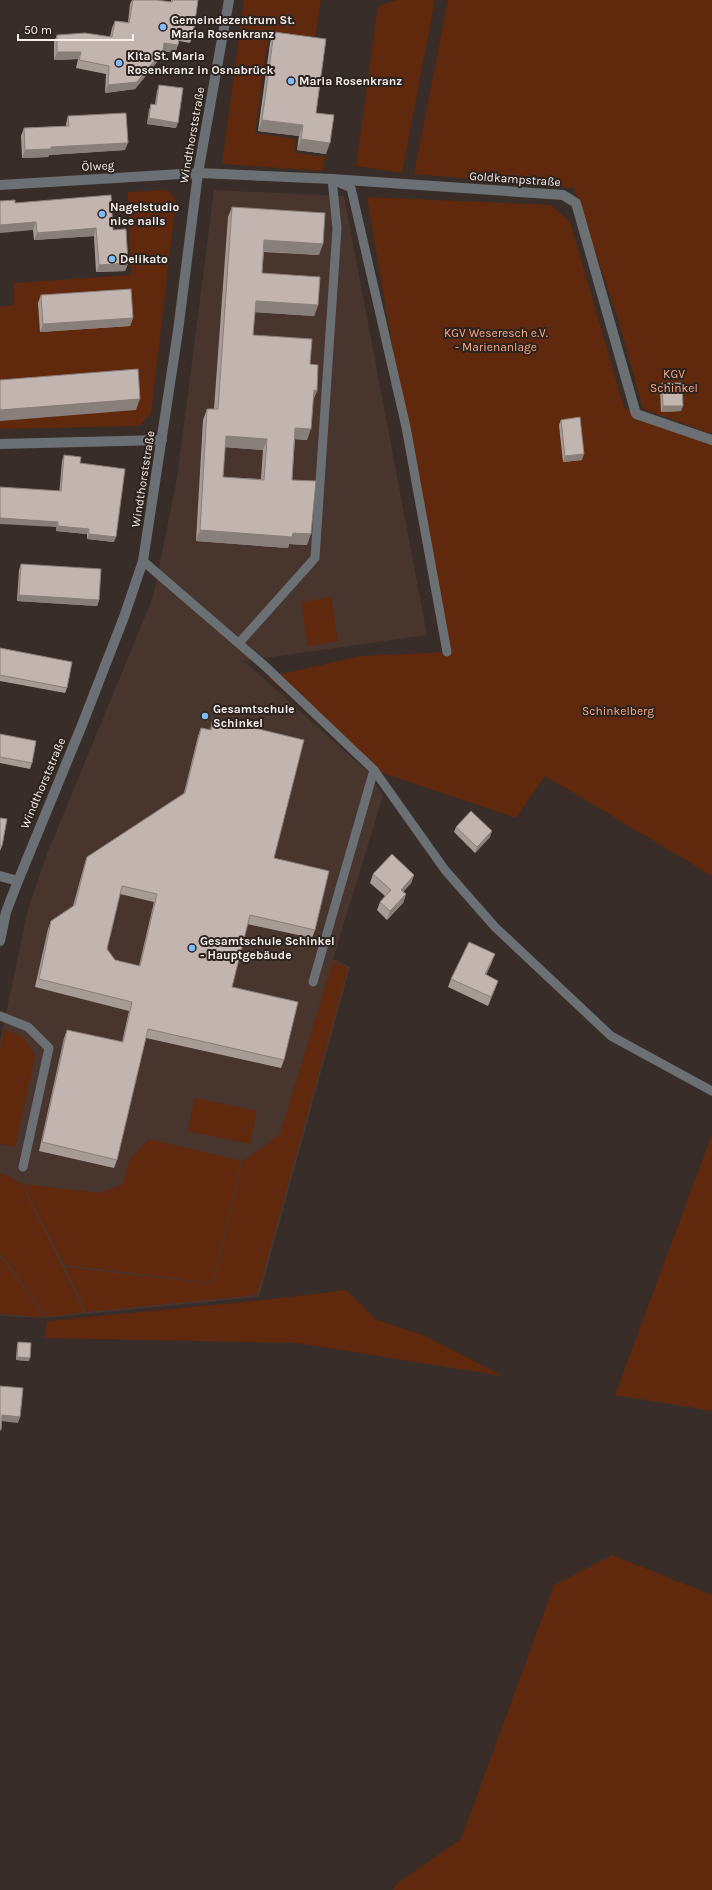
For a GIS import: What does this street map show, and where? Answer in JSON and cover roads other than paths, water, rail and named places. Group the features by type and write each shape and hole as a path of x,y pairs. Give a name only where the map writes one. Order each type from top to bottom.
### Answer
{"street":[{"name":"Windthorststraße","path":"0,941 6,912 82,725 124,617 143,561 178,331 198,173 229,0"},
{"name":"Goldkampstraße","path":"198,173 332,179 563,195 576,203 636,414 712,440"},
{"name":"Ölweg","path":"0,185 198,173"},
{"path":"0,444 162,440"},
{"path":"0,876 18,881"}],"lane":[{"path":"239,643 315,558 337,228 332,179"},
{"path":"332,179 351,188 406,428 447,652"},
{"path":"143,561 239,643 374,770 445,870 495,927 612,1036 712,1091"},
{"path":"313,982 374,770"},
{"path":"0,1016 28,1027 49,1048 22,1168"}],"place":[{"name":"Gemeindezentrum St. Maria Rosenkranz","path":"163,27"},
{"name":"Kita St. Maria Rosenkranz in Osnabrück","path":"119,63"},
{"name":"Maria Rosenkranz","path":"291,81"},
{"name":"Nagelstudio nice nails","path":"102,214"},
{"name":"Delikato","path":"112,259"},
{"name":"Gesamtschule Schinkel","path":"205,716"},
{"name":"Gesamtschule Schinkel - Hauptgebäude","path":"192,948"}],"park label":[{"name":"KGV Weseresch e.V. - Marienanlage","path":"496,340"},
{"name":"KGV Schinkel","path":"674,381"},
{"name":"Schinkelberg","path":"618,711"}]}
